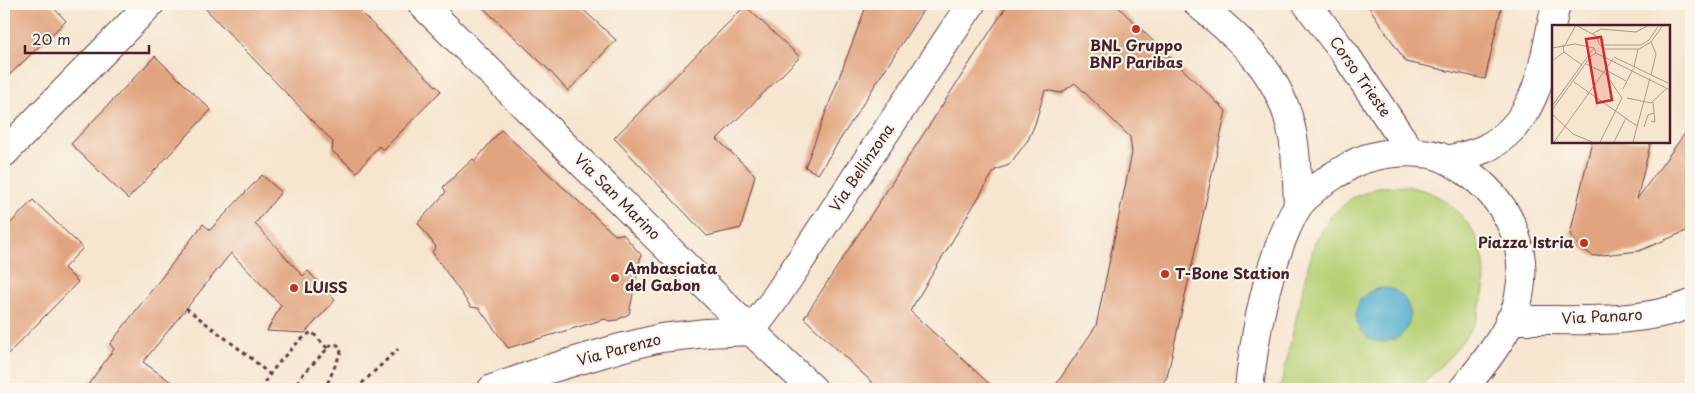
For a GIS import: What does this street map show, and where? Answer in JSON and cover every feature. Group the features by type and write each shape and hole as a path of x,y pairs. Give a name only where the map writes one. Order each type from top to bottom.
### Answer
{"street":[{"path":"4,153 150,4"},
{"name":"Via San Marino","path":"422,4 751,331 813,389"},
{"name":"Via Bellinzona","path":"751,331 772,303 971,4"},
{"path":"1198,4 1236,35 1255,55 1277,89 1286,108 1293,138 1298,206"},
{"name":"Corso Trieste","path":"1307,4 1350,61 1411,152"},
{"path":"1448,160 1489,147 1514,128 1523,116 1535,94 1556,4"},
{"path":"1233,389 1250,378 1259,319 1273,267 1286,230 1298,206 1310,191 1359,161 1384,154 1411,152 1431,154 1448,160 1468,173 1492,194 1508,217 1521,250 1520,296 1516,309 1498,342 1467,387"},
{"name":"Via Panaro","path":"1510,320 1634,317 1691,304"},
{"name":"Via Parenzo","path":"492,389 550,369 645,342 697,334 751,331"}],"path":[{"path":"186,308 269,374"},
{"path":"260,389 269,374 305,336 312,332 328,349"},
{"path":"292,389 304,373 332,344 338,345 341,352 325,389"},
{"path":"356,389 398,349"}],"green space":[{"path":"1408,186 1434,194 1450,205 1471,228 1478,240 1485,269 1484,284 1478,317 1471,329 1450,356 1418,389 1280,389 1315,242 1330,217 1352,198 1379,187"}],"water":[{"path":"1383,288 1393,290 1402,296 1408,305 1410,315 1408,325 1402,334 1393,340 1383,342 1373,340 1364,334 1358,325 1356,315 1358,305 1364,296 1373,290"}],"building":[{"path":"4,4 50,4 66,21 4,80"},
{"path":"201,4 352,4 441,91 383,150 379,146 357,172 332,151 333,142"},
{"path":"479,4 577,4 616,40 568,91 547,68"},
{"path":"867,4 927,4 818,174 805,167"},
{"path":"1008,4 1115,4 1226,111 1167,377 1158,389 1053,389 1096,326 1132,153 1130,137 1075,83 1061,93 1045,90 1028,140 1009,165 995,170 910,311 995,389 879,389 804,318"},
{"path":"1367,4 1502,4 1485,79 1406,62"},
{"path":"745,6 800,57 717,139 755,175 741,228 707,236 614,138"},
{"path":"155,56 211,110 128,199 71,144"},
{"path":"1691,125 1691,229 1639,251 1593,256 1579,246 1570,234 1592,142 1651,142 1637,199"},
{"path":"501,130 615,235 623,234 641,255 629,314 617,320 609,321 605,319 508,348 479,308 471,307 432,252 436,247 418,223 446,192 443,187 473,159 475,161"},
{"name":"LUISS","path":"262,175 281,192 255,224 303,276 308,271 335,300 305,333 267,331 281,305 231,253 143,362 181,389 85,389 114,349 110,344 203,224 210,230"},
{"path":"33,200 83,248 64,268 78,282 4,358 4,230"}],"place":[{"name":"BNL Gruppo BNP Paribas","path":"1136,29"},
{"name":"Piazza Istria","path":"1584,243"},
{"name":"T-Bone Station","path":"1165,274"},
{"name":"Ambasciata del Gabon","path":"615,278"},
{"name":"LUISS","path":"294,288"}]}
